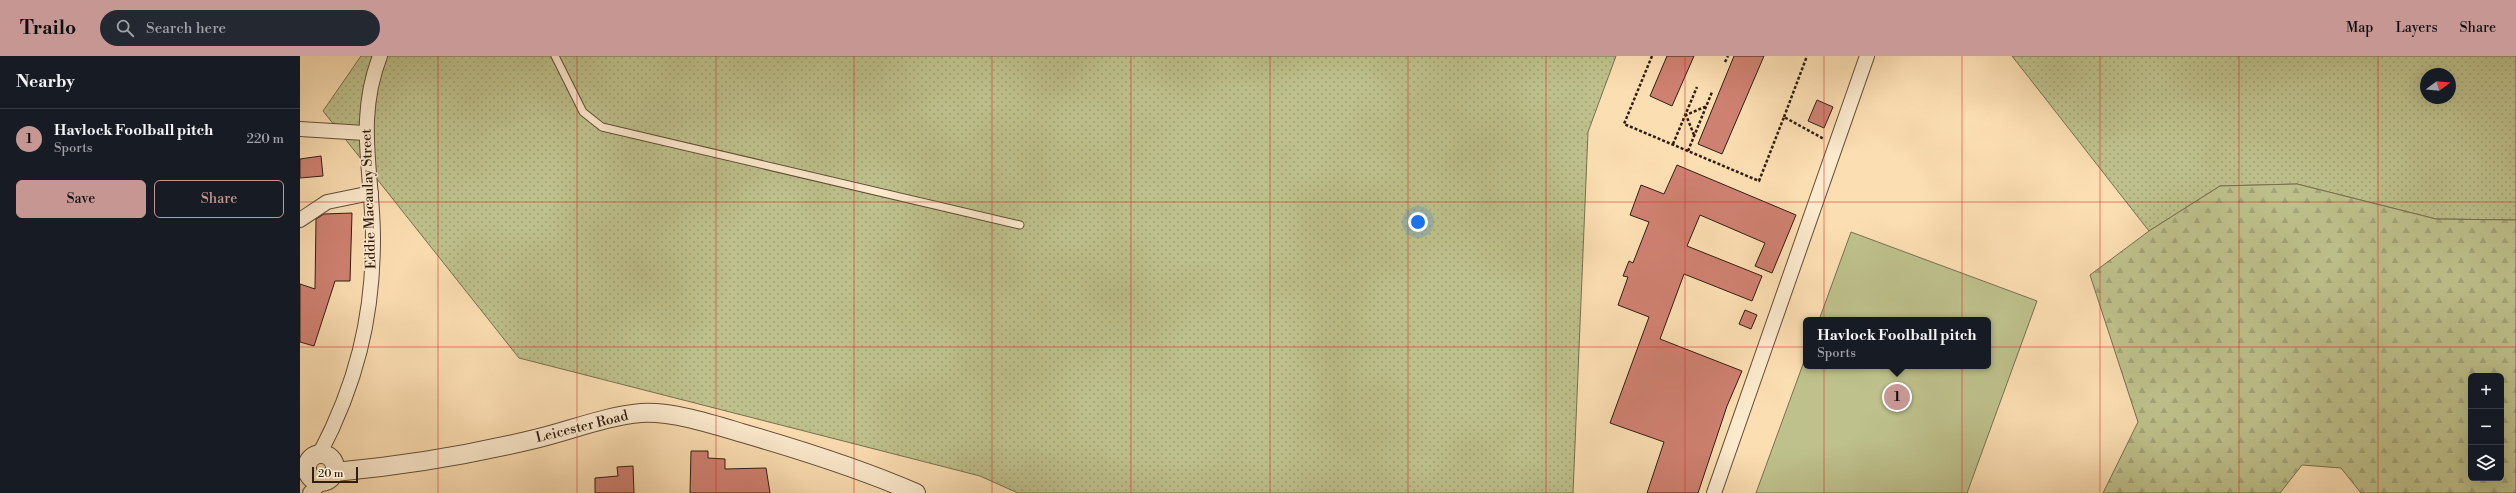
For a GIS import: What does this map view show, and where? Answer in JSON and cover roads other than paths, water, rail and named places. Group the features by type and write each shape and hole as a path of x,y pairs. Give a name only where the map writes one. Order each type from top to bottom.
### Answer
{"street":[{"name":"Eddie Macaulay Street","path":"319,455 334,426 361,352 371,276 371,193 365,133 368,103 380,56"},
{"path":"1714,493 1836,146 1866,56"},
{"path":"300,130 365,133"},
{"path":"300,220 327,202 371,193"},
{"name":"Leicester Road","path":"322,482 399,465 497,447 578,428 608,419 642,413 695,420 787,446 862,471 916,493"},
{"path":"319,455 324,455 333,461 322,482 315,480 304,469 311,459 319,455"}],"lane":[{"path":"555,56 583,112 602,128 1020,225"}],"place":[{"name":"Havlock Foolball pitch","path":"1897,397"}]}
